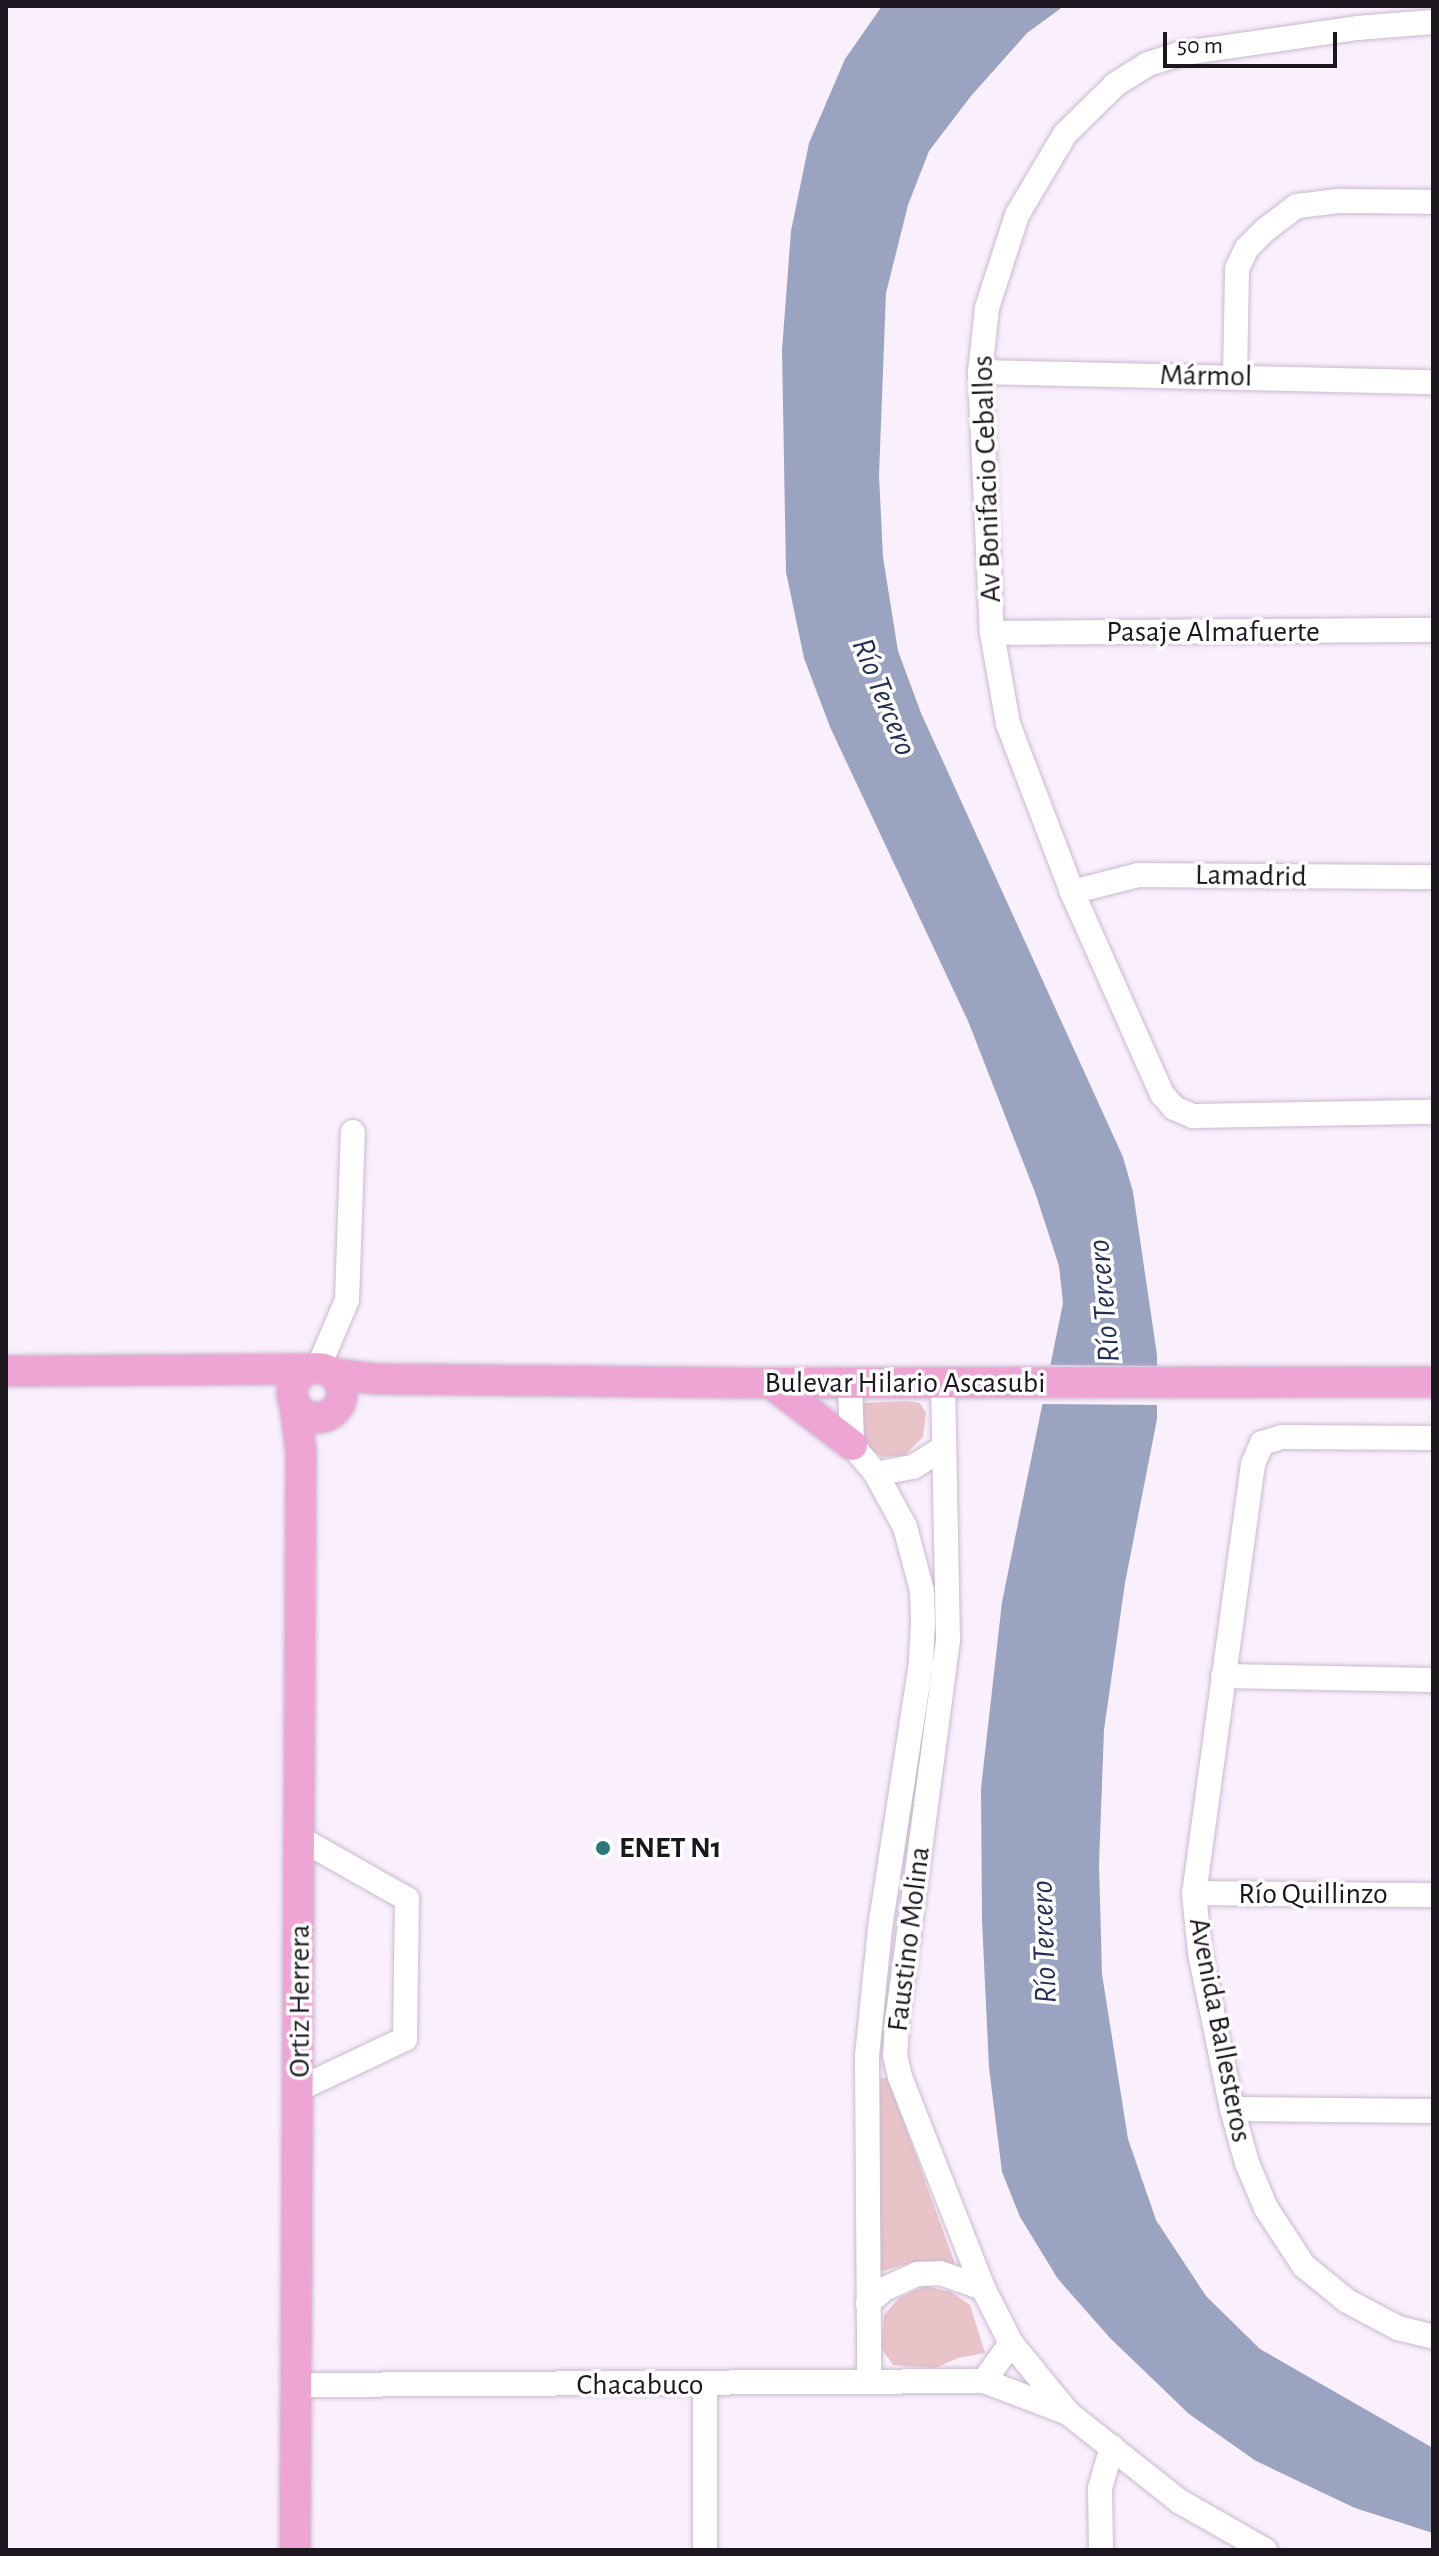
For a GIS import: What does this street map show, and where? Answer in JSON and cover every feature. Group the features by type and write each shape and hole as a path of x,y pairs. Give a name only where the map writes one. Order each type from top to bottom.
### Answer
{"main road":[{"path":"6,1371 262,1371 316,1388"},
{"name":"Bulevar Hilario Ascasubi","path":"316,1388 376,1379 771,1383 1433,1382"},
{"path":"771,1383 852,1445"},
{"name":"Ortiz Herrera","path":"295,2550 301,1452 316,1388"}],"street":[{"name":"Av Bonifacio Ceballos","path":"1433,22 1357,28 1179,54 1148,64 1115,85 1065,134 1017,215 987,308 980,372 992,633 1008,724 1072,892 1162,1094 1174,1108 1193,1116 1433,1112"},
{"path":"1235,377 1237,269 1247,248 1265,230 1297,206 1339,201 1433,202"},
{"name":"Mármol","path":"980,372 1433,382"},
{"name":"Pasaje Almafuerte","path":"992,633 1433,630"},
{"name":"Lamadrid","path":"1072,892 1138,875 1433,877"},
{"path":"316,1388 347,1300 353,1132"},
{"path":"850,1381 852,1445"},
{"name":"Faustino Molina","path":"943,1381 948,1640 895,2055 911,2107 983,2288 1011,2343 1068,2413"},
{"name":"Avenida Ballesteros","path":"1433,1438 1282,1437 1262,1443 1253,1464 1194,1893 1200,1953 1232,2109 1247,2163 1266,2208 1304,2266 1347,2301 1398,2328 1433,2337"},
{"name":"Faustino Molina","path":"852,1445 876,1474 905,1527 915,1554 922,1591 923,1622 921,1663 880,1928 867,2055 869,2382"},
{"path":"876,1474 913,1467 942,1449"},
{"path":"1223,1676 1433,1680"},
{"path":"299,2089 405,2039 407,1899 301,1839"},
{"name":"Río Quillinzo","path":"1194,1893 1433,1895"},
{"path":"1232,2109 1433,2111"},
{"path":"868,2303 884,2289 917,2274 940,2273 983,2288"},
{"path":"1011,2343 984,2381 1068,2413 1179,2501 1265,2550"},
{"name":"Chacabuco","path":"296,2385 984,2381"},
{"path":"705,2385 705,2550"},
{"path":"1101,2550 1100,2488 1112,2447"}],"shaded area":[{"path":"863,1403 920,1403 926,1413 923,1437 904,1456 882,1457 864,1444"},
{"path":"880,2078 888,2078 955,2264 917,2261 880,2272"},
{"path":"925,2286 951,2292 970,2305 985,2353 958,2358 935,2368 893,2365 881,2348 884,2315 899,2298"}],"water":[{"name":"Río Tercero","path":"882,6 1064,6 1027,33 971,96 929,151 908,205 886,293 879,475 883,557 898,651 921,713 1123,1157 1133,1192 1157,1355 1157,1419 1125,1583 1104,1730 1099,1864 1102,1974 1128,2139 1156,2220 1206,2296 1260,2349 1433,2448 1433,2533 1355,2508 1256,2461 1189,2414 1110,2338 1058,2279 1020,2217 1002,2172 989,2068 982,1920 981,1788 1002,1602 1063,1303 1059,1266 1036,1195 968,1021 830,727 804,658 786,572 782,350 791,231 809,143 845,59"}],"pier":[{"path":"1047,1365 1161,1366 1161,1405 1039,1404"}],"place":[{"name":"ENET N1","path":"603,1848"}]}
